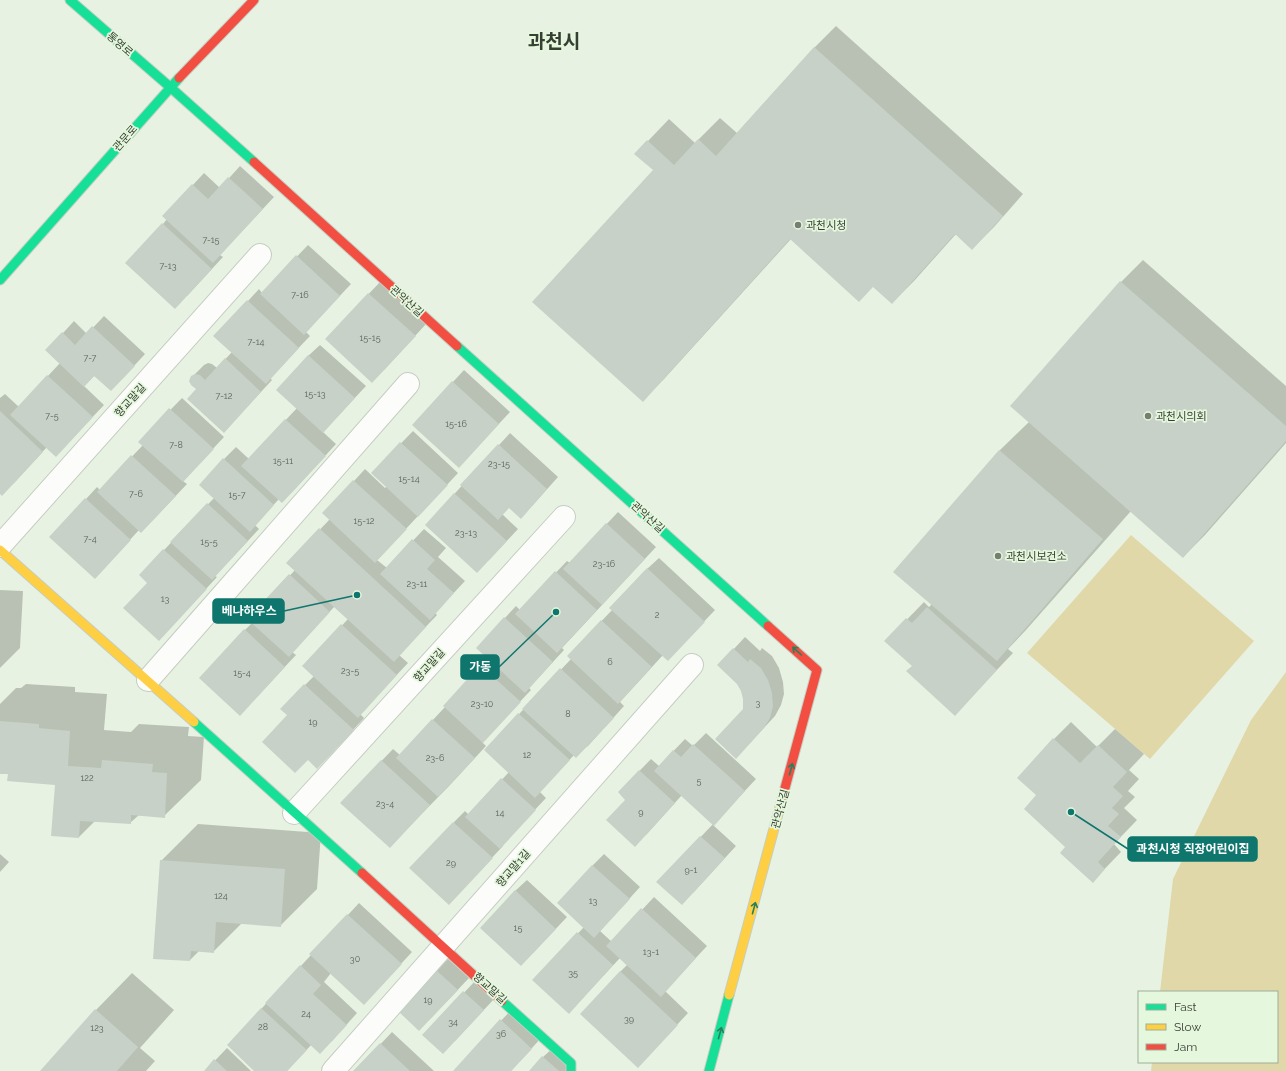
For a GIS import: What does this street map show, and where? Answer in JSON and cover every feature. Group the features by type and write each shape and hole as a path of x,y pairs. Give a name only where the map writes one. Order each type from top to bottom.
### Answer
{"street":[{"name":"통영로","path":"70,0 170,87"},
{"name":"관문로","path":"0,280 170,87 254,0"},
{"name":"관악산길","path":"170,87 817,670 710,1071"},
{"name":"향교말길","path":"0,546 260,255"},
{"path":"148,680 408,384"},
{"name":"향교말길","path":"294,813 564,517"},
{"name":"향교말길","path":"0,550 148,680 444,947 571,1063 571,1071"},
{"name":"향교말1길","path":"333,1071 692,665"}],"shaded area":[{"path":"1131,535 1254,641 1150,759 1027,653"},
{"path":"1286,672 1286,1071 1151,1071 1152,1063 1278,1063 1278,991 1160,991 1173,879 1251,720"}],"building":[{"name":"과천시청","path":"814,47 1003,216 972,250 955,234 892,304 873,287 859,302 790,239 643,402 532,302 653,170 634,154 647,140 674,165 698,139 716,156"},
{"path":"228,177 263,209 213,263 162,216 192,184 208,199"},
{"path":"162,223 212,269 175,309 125,263"},
{"path":"296,255 340,296 304,335 260,294"},
{"name":"과천시의회","path":"1120,281 1286,426 1286,441 1183,558 1010,406"},
{"path":"368,293 416,336 372,383 325,339"},
{"path":"247,300 299,348 266,384 213,336"},
{"path":"92,326 135,366 111,391 94,376 84,387 45,350 62,332 75,345"},
{"path":"308,355 355,398 323,433 276,390"},
{"path":"225,358 261,392 224,433 187,399 196,389 189,381 191,376 195,374 200,375 205,380"},
{"path":"47,375 93,417 56,457 10,415"},
{"path":"452,381 499,424 459,468 412,425"},
{"path":"169,408 214,449 183,482 138,442"},
{"path":"0,411 43,452 2,496 0,494"},
{"path":"285,419 326,456 282,503 241,466"},
{"path":"400,442 448,485 418,517 371,473"},
{"path":"498,444 547,489 521,519 509,508 498,520 460,485"},
{"name":"과천시보건소","path":"999,450 1103,539 997,661 893,572"},
{"path":"131,455 176,496 141,533 97,492"},
{"path":"223,458 274,505 250,532 199,485"},
{"path":"353,480 407,529 375,563 322,513"},
{"path":"454,493 507,541 477,573 425,525"},
{"path":"85,498 131,540 95,579 49,537"},
{"path":"207,503 248,541 212,580 170,542"},
{"path":"606,523 645,559 602,605 563,569"},
{"path":"319,528 426,627 394,662 286,563"},
{"path":"412,539 435,560 427,569 454,593 430,620 380,574"},
{"path":"163,549 207,589 159,641 123,608 147,583 139,575"},
{"path":"647,568 705,622 668,661 609,608"},
{"path":"555,571 597,610 557,653 515,614"},
{"path":"289,574 330,612 289,657 247,619"},
{"path":"927,607 997,670 955,716 906,671 912,666 884,641 906,618 912,623"},
{"path":"504,617 553,662 525,693 476,648"},
{"path":"601,620 652,667 618,704 567,656"},
{"path":"341,624 397,675 358,718 302,666"},
{"path":"244,629 285,667 240,716 199,678"},
{"path":"733,648 748,662 750,659 761,668 768,680 772,693 773,706 770,718 764,728 736,759 715,739 743,709 743,699 737,684 717,665"},
{"path":"480,665 521,702 483,743 443,706"},
{"path":"560,668 614,718 576,758 522,709"},
{"path":"304,684 354,730 317,769 308,760 295,773 262,742 287,715 280,709"},
{"path":"518,713 570,760 535,798 484,750"},
{"path":"432,719 475,758 438,797 396,758"},
{"path":"0,721 39,724 39,728 70,731 68,766 101,768 102,760 153,764 152,772 167,773 165,818 131,815 131,824 80,821 79,838 51,836 55,785 7,781 8,774 0,774"},
{"path":"1053,738 1080,763 1098,745 1127,772 1113,787 1123,796 1112,808 1119,814 1108,826 1121,837 1098,862 1105,869 1093,883 1060,853 1065,847 1024,809 1036,795 1017,778"},
{"path":"693,744 745,791 714,826 654,771 673,750 681,757"},
{"path":"381,760 430,805 390,848 340,803"},
{"path":"639,770 675,803 635,847 606,820 625,800 618,792"},
{"path":"501,778 536,810 500,849 465,817"},
{"path":"453,822 493,858 449,905 409,868"},
{"path":"700,836 725,858 682,905 656,882"},
{"path":"160,860 285,869 281,927 216,922 214,953 191,951 190,961 153,959"},
{"path":"592,865 630,899 594,938 557,903"},
{"path":"515,890 556,929 521,966 480,928"},
{"path":"641,908 696,958 661,997 606,946"},
{"path":"347,914 402,964 364,1005 309,954"},
{"path":"577,932 613,965 569,1014 532,980"},
{"path":"300,965 321,985 313,994 347,1025 320,1054 265,1003"},
{"path":"436,970 458,990 419,1031 398,1011"},
{"path":"620,971 678,1025 638,1068 580,1014"},
{"path":"463,991 484,1010 443,1054 422,1035"},
{"path":"261,1008 307,1050 287,1071 254,1071 227,1045"},
{"path":"95,1009 138,1047 117,1071 40,1071"},
{"path":"500,1019 532,1049 511,1071 453,1071"},
{"path":"380,1043 410,1071 353,1071"},
{"path":"542,1056 559,1071 529,1071"},
{"path":"214,1059 227,1071 204,1071"}],"traffic: fast":[{"path":"70,0 254,162"},
{"path":"0,280 179,78"},
{"path":"457,346 768,626"},
{"path":"194,722 362,873"},
{"path":"709,1071 729,995"},
{"path":"502,1001 571,1063 571,1071"}],"traffic: slow":[{"path":"0,550 194,722"},
{"path":"729,995 782,799"}],"traffic: jam":[{"path":"179,78 254,0"},
{"path":"254,162 457,346"},
{"path":"768,626 817,670 782,799"},
{"path":"362,873 502,1001"}],"place":[{"name":"과천시청","path":"798,225"},
{"name":"과천시의회","path":"1148,416"},
{"name":"과천시보건소","path":"998,556"},
{"name":"베나하우스","path":"357,595"},
{"name":"가동","path":"556,612"},
{"name":"과천시청 직장어린이집","path":"1071,812"}],"district":[{"name":"과천시","path":"554,41"}]}
